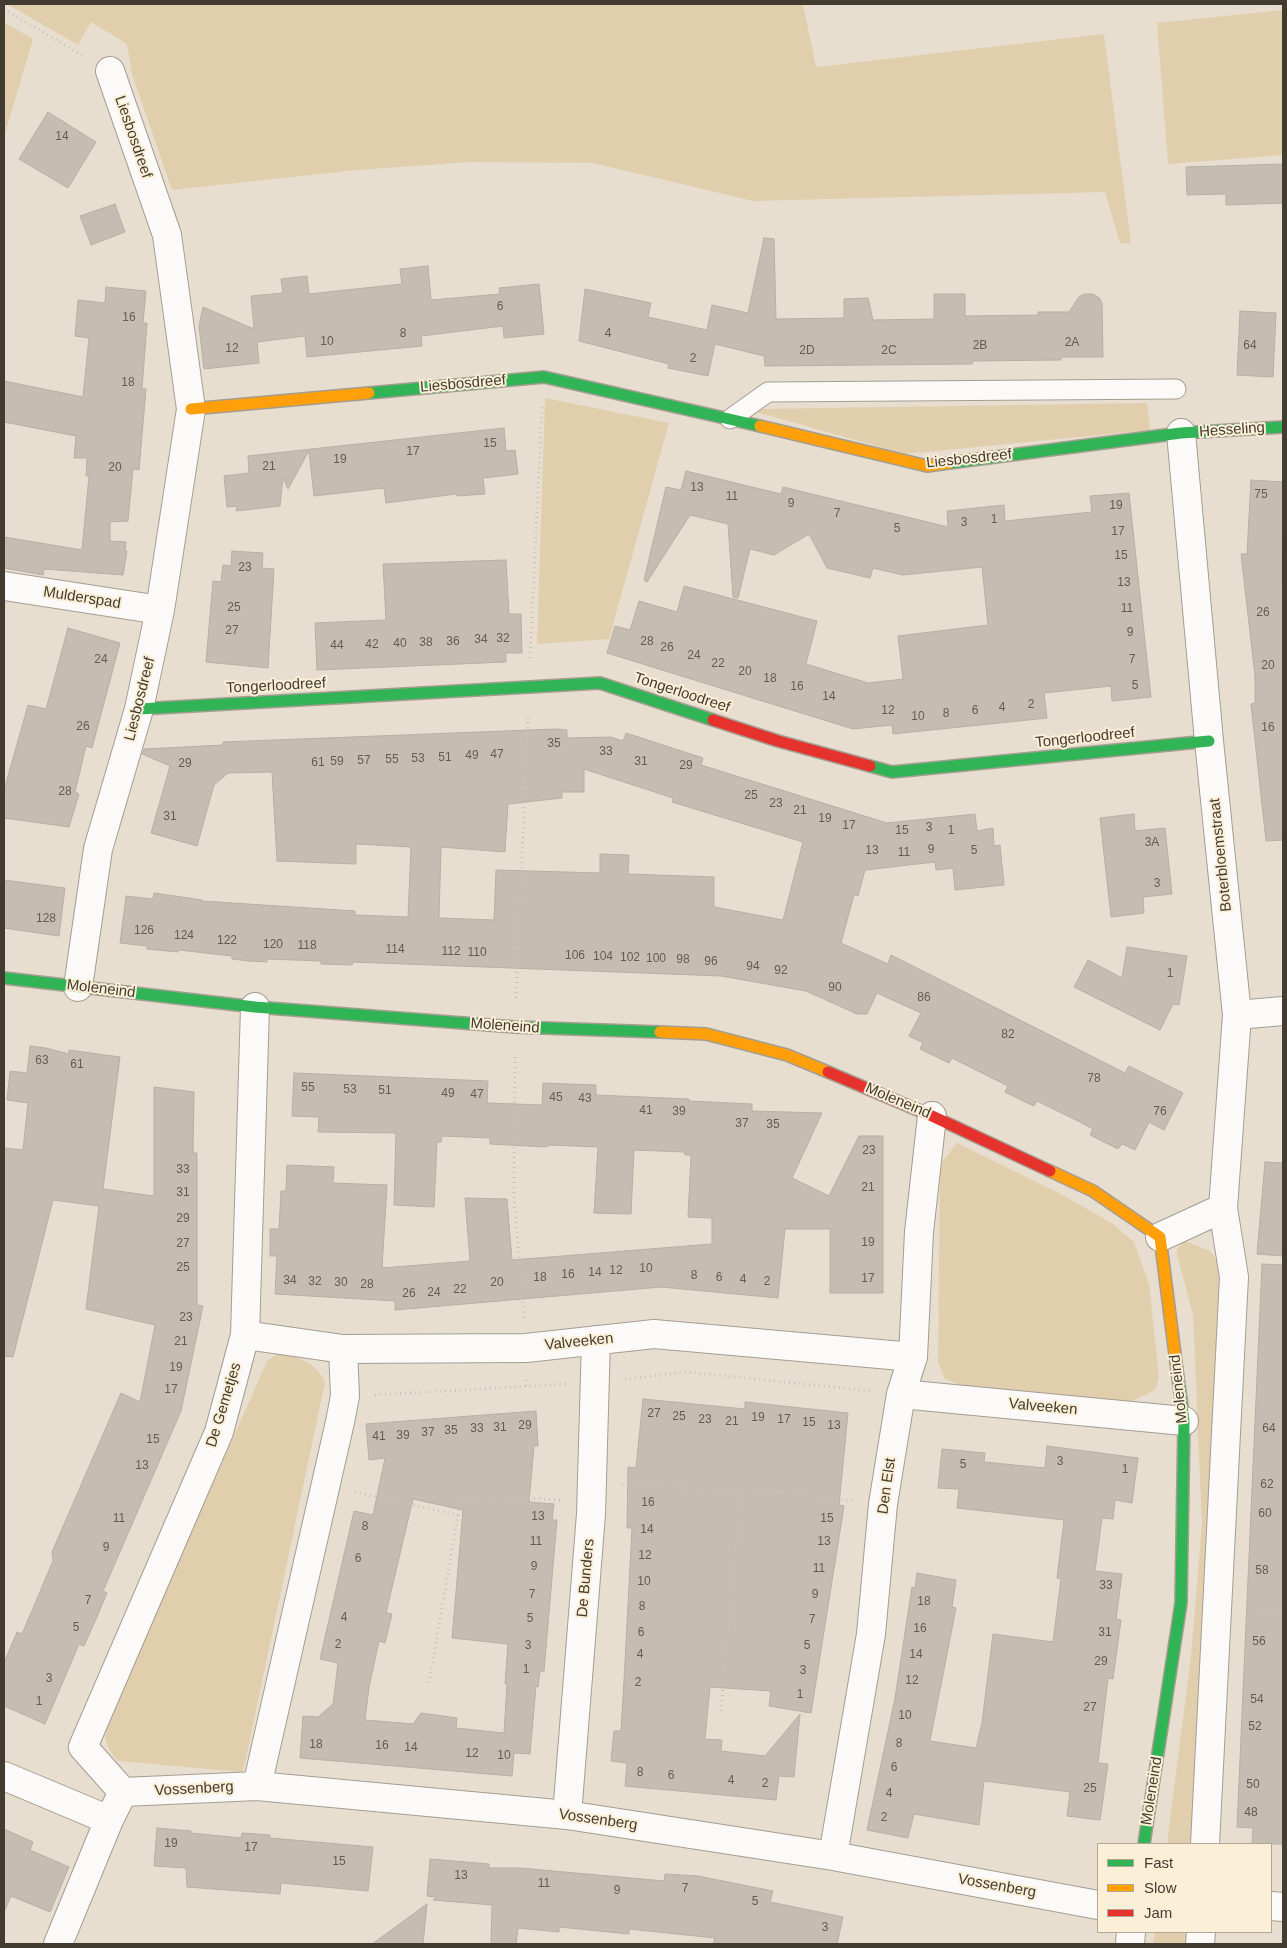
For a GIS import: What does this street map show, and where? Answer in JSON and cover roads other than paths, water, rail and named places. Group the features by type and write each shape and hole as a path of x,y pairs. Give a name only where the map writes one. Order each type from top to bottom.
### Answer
{"street":[{"name":"Liesbosdreef","path":"78,987 98,849 139,708 160,610 191,409 167,235 110,71"},
{"name":"Liesbosdreef","path":"191,409 544,377 927,466 1181,433"},
{"name":"Hesseling","path":"1181,433 1283,427"},
{"name":"Boterbloemstraat","path":"1181,433 1209,741 1237,1015 1223,1208"},
{"name":"Mulderspad","path":"4,586 160,610"},
{"name":"Tongerloodreef","path":"139,708 600,683 778,740 892,772 1209,741"},
{"name":"Moleneind","path":"4,978 254,1007 515,1027 706,1034 787,1055 932,1116 1093,1191 1160,1237 1184,1420 1181,1603 1144,1843"},
{"name":"De Gemetjes","path":"123,1792 83,1748 219,1432 245,1335 254,1007"},
{"path":"1237,1015 1283,1010"},
{"name":"Den Elst","path":"833,1856 871,1634 884,1504 901,1394 913,1357 920,1232 932,1116"},
{"path":"1160,1237 1223,1208 1234,1277 1205,1843"},
{"name":"Valveeken","path":"245,1335 343,1349 526,1348 654,1334 913,1357"},
{"name":"De Bunders","path":"567,1815 592,1493 596,1340"},
{"path":"257,1786 345,1396 343,1349"},
{"name":"Valveeken","path":"901,1394 1184,1420"},
{"path":"4,1776 109,1820"},
{"name":"Vossenberg","path":"123,1792 257,1786 567,1815 833,1856 1097,1905"},
{"path":"58,1944 109,1820 123,1792"}],"lane":[{"path":"730,419 768,392 1176,390"}]}
